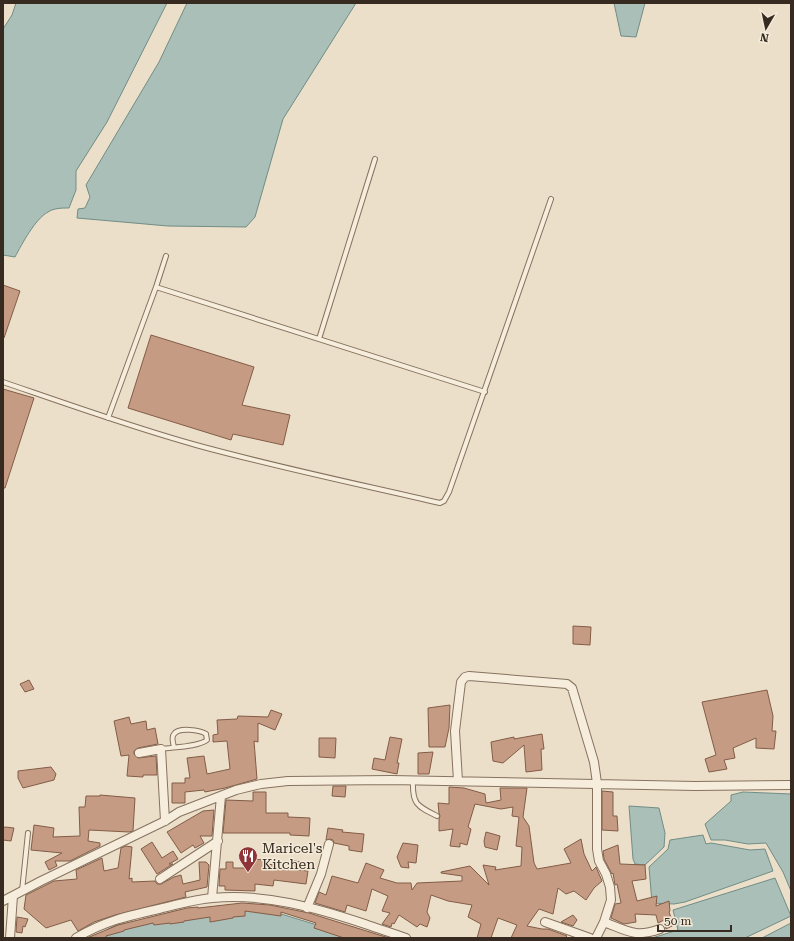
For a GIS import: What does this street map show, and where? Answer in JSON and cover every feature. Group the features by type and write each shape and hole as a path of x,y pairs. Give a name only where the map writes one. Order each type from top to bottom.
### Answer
{"street":[{"path":"458,781 455,730 460,682 464,677 469,676 567,684 572,688 594,762 597,783 597,849 599,861 606,874 610,887 611,900 604,922 596,938"},
{"path":"139,754 161,749 164,821"},
{"path":"3,901 180,812 236,790 261,784 288,781 458,781 695,786 791,785"},
{"path":"212,898 221,796"},
{"path":"160,880 218,841"},
{"path":"307,908 321,874 329,844"},
{"path":"10,938 13,896"},
{"path":"76,938 106,922 121,918 212,898 249,897 267,899 338,915 406,938"},
{"path":"545,922 590,938"},
{"path":"604,922 632,933 648,934 660,929"}],"lane":[{"path":"319,339 375,159"},
{"path":"3,382 108,418 194,444 254,460 440,503 444,501 449,492 551,199"},
{"path":"108,418 166,256"},
{"path":"156,287 485,392"},
{"path":"161,749 174,747 205,742 207,740 206,734 195,730 179,731 174,733 174,747"},
{"path":"413,781 412,794 416,802 423,809 437,816"},
{"path":"22,892 28,833"}],"water":[{"path":"16,3 167,3 107,122 76,171 76,190 69,208 53,210 43,215 29,232 15,257 3,255 3,29 12,15"},
{"path":"187,3 356,3 283,119 255,217 246,227 168,226 77,218 78,209 85,208 90,197 86,185 159,62"},
{"path":"614,3 645,3 636,37 621,36"},
{"path":"743,792 791,794 791,891 783,872 766,843 748,844 725,840 711,840 705,824 731,801 731,795"},
{"path":"629,806 659,808 665,833 664,847 645,865 635,864 633,859"},
{"path":"703,835 706,844 711,843 750,850 765,849 773,871 685,902 674,904 652,903 649,867 668,849 670,840"},
{"path":"775,878 791,916 745,938 652,938 678,930 673,910"},
{"path":"249,904 359,938 272,938 252,930 201,938 97,938 108,929 117,925"},
{"path":"791,923 791,938 762,938"}],"building":[{"path":"3,285 20,291 4,338 3,338"},
{"path":"151,335 254,367 242,405 290,415 283,445 233,434 231,440 128,408"},
{"path":"3,389 34,398 5,488 3,488"},
{"path":"573,626 591,627 590,645 573,644"},
{"path":"29,680 34,689 25,692 20,684"},
{"path":"767,690 773,716 772,731 776,731 774,749 756,748 756,738 733,748 735,758 724,760 727,769 709,772 705,759 716,755 702,702"},
{"path":"450,705 449,728 445,747 429,747 428,708"},
{"path":"271,710 282,714 275,730 258,723 258,742 254,741 257,779 205,792 204,790 185,792 185,803 172,803 172,783 185,783 185,778 190,778 187,758 204,756 207,774 230,769 227,741 213,742 213,735 218,734 217,720 237,719 238,716 268,717"},
{"path":"129,717 131,724 146,721 147,730 155,728 158,744 138,748 134,751 134,754 138,758 156,756 157,775 143,775 143,777 127,776 129,755 121,756 114,721"},
{"path":"542,734 544,749 541,749 542,770 526,772 524,745 503,763 493,761 491,742 514,737 514,739"},
{"path":"390,737 402,739 397,763 399,763 397,774 372,769 374,758 385,760"},
{"path":"319,738 336,738 335,758 319,757"},
{"path":"433,752 429,774 418,774 418,753"},
{"path":"51,767 56,774 54,780 23,788 18,778 18,771"},
{"path":"333,786 346,786 345,797 332,796"},
{"path":"449,787 464,788 485,794 486,803 501,800 500,788 527,788 523,817 529,826 534,863 537,869 571,863 564,849 581,839 584,854 592,871 596,867 602,881 594,888 586,900 574,891 566,894 558,888 553,914 539,909 527,926 548,929 567,936 565,938 511,938 517,925 498,918 491,938 477,938 481,924 468,917 472,905 448,901 431,895 427,912 430,918 427,927 420,924 417,927 399,915 394,924 392,923 391,927 382,924 390,913 382,911 388,896 372,889 366,911 347,905 345,912 315,903 319,892 326,895 332,876 358,883 366,863 384,870 380,878 397,883 411,883 412,890 417,883 462,881 462,876 441,872 470,866 489,885 483,865 496,867 495,870 521,866 522,847 516,846 519,817 512,816 513,807 501,809 475,804 468,827 471,829 467,845 460,843 460,847 450,846 453,829 439,831 440,816 438,803 449,804"},
{"path":"602,791 613,792 613,816 617,816 618,831 602,830"},
{"path":"253,792 266,792 266,813 288,813 288,817 310,818 309,836 290,835 290,833 223,833 226,800 253,801"},
{"path":"100,795 135,798 133,831 89,830 88,841 100,843 100,846 70,861 55,861 57,866 49,870 45,862 62,853 31,850 34,825 54,828 53,837 80,836 79,807 85,807 86,796"},
{"path":"214,810 212,836 200,836 204,843 195,848 193,845 181,853 167,832 203,811"},
{"path":"3,828 14,828 11,841 3,840"},
{"path":"328,828 343,830 342,832 364,834 362,852 349,850 349,846 334,843 333,840 330,839 326,840"},
{"path":"486,832 500,836 497,850 485,847 484,841"},
{"path":"152,842 162,858 173,851 178,859 157,874 141,849"},
{"path":"403,843 418,845 416,863 408,862 409,868 401,867 397,857"},
{"path":"618,845 620,864 645,865 646,879 632,881 637,901 657,896 656,906 669,901 669,912 674,925 666,929 664,920 658,923 656,915 635,914 636,922 624,924 611,918 615,904 621,903 617,884 615,885 613,873 612,874 604,859 603,851"},
{"path":"126,846 132,847 129,879 132,878 132,882 155,881 157,884 161,884 181,875 183,884 200,880 199,862 206,862 209,865 207,887 185,892 186,897 115,915 94,922 78,931 71,920 46,928 24,909 26,895 54,881 77,879 76,870 102,858 104,871 118,868 121,848"},
{"path":"248,859 267,860 266,864 275,865 275,868 290,869 291,860 300,862 298,870 308,871 306,884 274,880 273,886 255,884 255,891 225,890 225,886 219,886 220,869 226,869 226,862 233,862 233,868 248,868"},
{"path":"242,903 270,905 309,913 389,938 344,938 314,928 316,923 281,912 281,916 245,911 245,916 210,922 210,917 170,924 154,925 153,923 124,930 106,936 106,938 87,938 118,925 187,908"},
{"path":"573,915 577,920 573,926 561,922"},
{"path":"17,917 28,919 25,927 23,926 22,933 16,932"}],"waterway":[{"path":"171,938 186,932 288,931 309,938"}],"place":[{"name":"Maricel's Kitchen","path":"248,873"}]}
